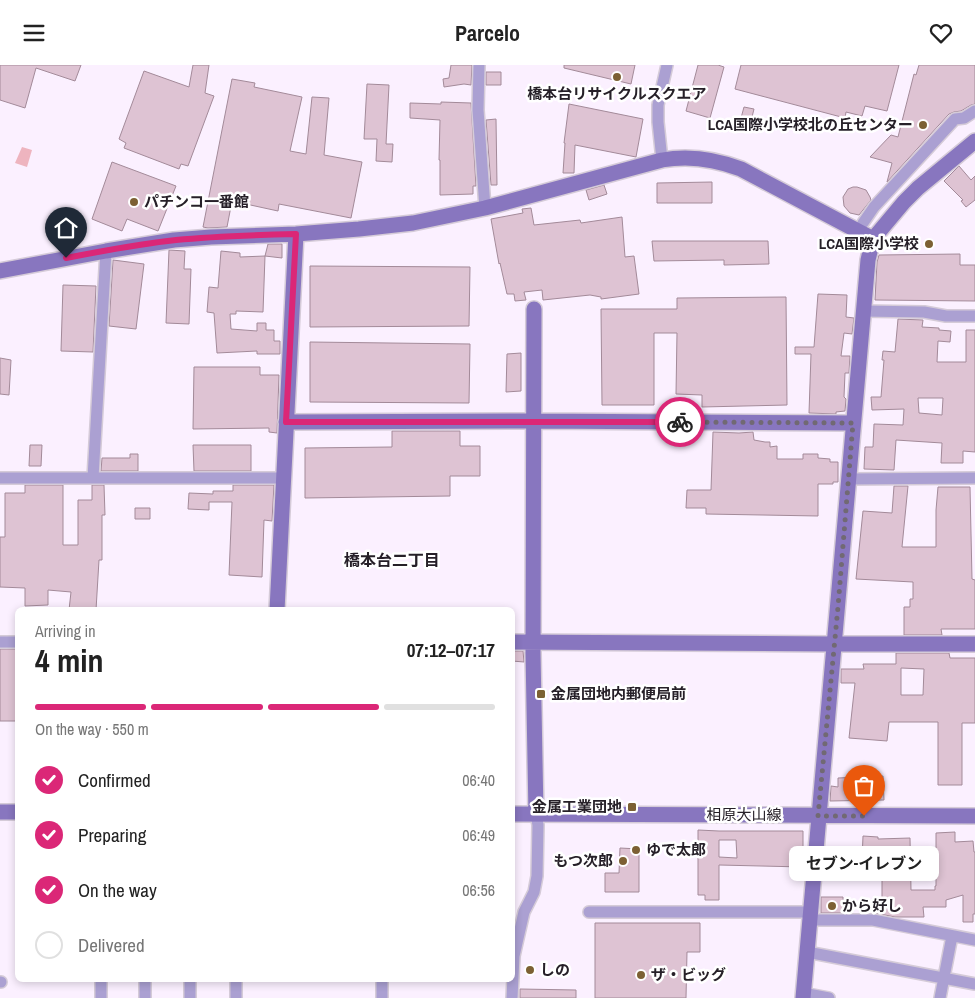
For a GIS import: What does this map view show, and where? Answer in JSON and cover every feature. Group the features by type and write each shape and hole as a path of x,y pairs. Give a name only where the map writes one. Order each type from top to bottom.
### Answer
{"street":[{"path":"479,65 478,110 485,208"},
{"path":"662,159 658,105 667,65"},
{"path":"863,223 874,207 955,119 964,118 975,111"},
{"path":"829,998 803,996 862,311 868,261 873,239 904,202 975,141"},
{"path":"0,271 174,240 296,234 413,223 485,208 675,157 712,160 741,169 873,239"},
{"path":"277,607 296,234"},
{"path":"93,478 106,251"},
{"path":"515,938 518,912 534,892 537,876 538,825 536,814 534,642 534,309"},
{"path":"862,311 924,312 946,316 975,316"},
{"path":"286,422 853,423"},
{"path":"0,478 283,478"},
{"path":"849,479 975,478"},
{"path":"0,642 15,642"},
{"path":"515,642 975,644"},
{"path":"0,812 15,812"},
{"name":"相原大山線","path":"515,814 975,816"},
{"path":"589,912 810,916 873,920 975,940"},
{"path":"940,998 952,936"},
{"path":"807,952 975,984"},
{"path":"101,982 101,998"},
{"path":"145,982 145,998"},
{"path":"190,982 190,998"},
{"path":"236,982 236,998"},
{"path":"382,982 382,998"},
{"path":"512,982 512,998"}],"shaded area":[{"path":"22,147 32,150 27,167 15,163"}],"building":[{"path":"0,65 81,65 75,81 36,68 25,108 0,100"},
{"name":"パチンコ一番館","path":"193,65 209,65 205,93 214,96 188,166 181,164 179,169 124,148 126,143 119,139 144,71 189,87"},
{"path":"451,65 472,65 471,85 464,84 444,87 443,79 449,78"},
{"name":"橋本台リサイクルスクエア","path":"564,65 635,65 631,84 564,68"},
{"path":"698,65 718,65 724,67 710,118 686,111"},
{"path":"741,65 899,65 887,111 865,106 862,116 846,112 845,118 735,89"},
{"name":"LCA国際小学校北の丘センター","path":"919,65 975,65 975,104 961,111 949,114 887,182 892,163 870,157 891,135 898,137 914,74 916,75"},
{"path":"486,72 501,72 501,85 486,85"},
{"path":"232,79 255,83 254,87 302,97 290,151 306,154 312,97 329,98 324,155 362,162 351,218 279,204 278,211 232,201 227,227 203,227"},
{"path":"367,84 389,85 386,144 393,144 392,162 376,161 377,139 364,139"},
{"path":"441,102 471,103 476,186 473,186 473,194 440,195 440,120 410,118 410,103 441,104"},
{"path":"569,104 643,119 636,157 575,145 574,173 563,173 564,143"},
{"path":"744,107 754,109 751,121 741,118"},
{"path":"496,119 497,185 491,185 486,120"},
{"name":"パチンコ一番館","path":"112,162 176,186 158,231 127,219 122,231 92,219"},
{"path":"959,166 971,180 975,176 975,200 966,207 961,201 963,200 944,181"},
{"path":"712,182 712,203 657,203 657,183"},
{"path":"604,185 607,194 589,200 586,190"},
{"path":"853,187 866,190 871,200 859,215 850,213 844,206 843,197 848,189"},
{"path":"531,208 534,225 580,220 581,223 622,217 625,257 634,256 639,294 601,299 601,297 590,295 543,300 542,290 524,292 526,300 515,301 514,294 507,294 499,264 491,219 523,213 522,209"},
{"path":"652,241 768,241 769,264 724,265 724,260 654,261"},
{"path":"268,244 282,244 282,258 265,256"},
{"path":"169,250 185,251 184,269 191,269 189,324 166,323"},
{"path":"221,251 240,253 240,257 265,256 263,312 236,311 236,314 230,314 231,329 257,331 257,323 266,323 266,330 274,330 274,341 280,341 280,354 257,354 257,351 217,353 214,313 207,312 209,287 218,288"},
{"path":"960,254 960,265 975,265 975,301 875,300 879,255"},
{"path":"113,260 144,264 136,329 109,326"},
{"path":"310,266 470,267 469,326 310,327"},
{"path":"63,285 96,286 93,352 61,351"},
{"path":"818,294 847,295 846,317 854,318 852,334 844,333 841,356 850,356 849,373 845,373 845,411 836,412 836,414 809,413 811,354 795,354 795,347 814,347"},
{"path":"786,297 787,405 702,407 702,395 676,394 677,333 654,333 654,405 602,405 601,309 677,309 677,298"},
{"path":"898,319 923,320 922,327 951,331 950,342 938,341 937,362 966,362 966,330 975,330 975,452 963,451 963,463 941,463 942,443 896,440 894,470 864,469 865,447 873,447 874,424 903,425 904,409 872,410 871,397 881,397 883,351 895,352","holes":["918,398 943,398 942,415 919,413"]},
{"path":"310,342 470,344 469,403 310,402"},
{"path":"521,353 521,391 506,392 507,354"},
{"path":"0,358 11,360 9,395 0,394"},
{"path":"194,367 260,367 260,375 279,375 277,433 269,432 269,428 193,429"},
{"path":"392,431 460,431 460,446 480,446 480,476 450,476 450,496 305,498 305,448 392,447"},
{"path":"713,432 753,432 754,440 770,442 770,447 777,446 777,459 803,459 803,454 818,454 818,458 830,459 830,462 838,462 838,482 818,484 818,516 706,514 706,508 686,508 687,490 711,490"},
{"path":"30,445 42,445 41,466 29,466"},
{"path":"193,445 251,445 251,471 194,471"},
{"path":"130,454 138,454 138,471 101,471 102,458 130,458"},
{"path":"25,485 63,485 63,545 78,545 78,500 92,500 92,485 104,485 105,515 102,515 102,560 99,560 96,607 69,607 71,592 48,590 48,605 25,606 25,588 0,587 0,537 5,537 5,493 25,493"},
{"path":"233,485 274,485 272,521 264,520 262,577 229,575 232,502 209,502 209,510 188,509 189,493 213,494 213,491 233,491"},
{"path":"894,486 908,486 902,547 936,547 938,487 970,487 972,579 975,580 975,629 941,629 942,635 904,635 904,607 910,607 910,599 913,599 913,582 856,579 863,511 892,513"},
{"path":"135,508 150,508 150,519 135,519"},
{"path":"0,649 15,649 15,721 0,721"},
{"path":"515,651 523,651 524,662 515,661"},
{"path":"896,653 949,653 950,658 975,658 975,723 962,723 962,785 938,785 938,722 889,722 887,741 849,738 855,683 841,683 841,669 864,669 863,664 896,664","holes":["901,668 924,669 923,695 901,695"]},
{"path":"883,776 884,800 830,801 831,786 838,787 838,778"},
{"path":"698,830 803,831 803,867 719,865 719,900 705,900 705,895 698,895","holes":["719,840 736,840 737,858 719,857"]},
{"path":"955,832 955,842 973,841 975,852 975,914 973,914 973,922 963,922 963,895 946,900 946,907 923,907 924,917 895,917 875,913 876,900 882,901 882,865 864,864 864,860 862,860 863,836 878,837 878,839 910,838 911,890 935,890 936,833"},
{"path":"620,848 639,849 639,892 605,892 605,873 619,873"},
{"name":"から好し","path":"821,897 843,897 843,913 821,913"},
{"name":"ザ・ビッグ","path":"595,923 700,923 700,952 687,952 686,998 595,998"},
{"path":"520,989 576,990 576,998 520,998"}],"way so far":[{"path":"680,422 853,423 818,816 864,816"}],"place":[{"name":"橋本台リサイクルスクエア","path":"617,77"},
{"name":"LCA国際小学校北の丘センター","path":"923,125"},
{"name":"パチンコ一番館","path":"134,202"},
{"name":"LCA国際小学校","path":"929,244"},
{"name":"金属団地内郵便局前","path":"541,694"},
{"name":"金属工業団地","path":"632,807"},
{"name":"セブン-イレブン","path":"864,816"},
{"name":"ゆで太郎","path":"636,850"},
{"name":"もつ次郎","path":"623,861"},
{"name":"から好し","path":"832,906"},
{"name":"しの","path":"530,970"},
{"name":"ザ・ビッグ","path":"641,975"}],"district":[{"name":"橋本台二丁目","path":"392,560"}],"route":[{"path":"66,258 174,240 296,234 286,422 680,422"}]}
